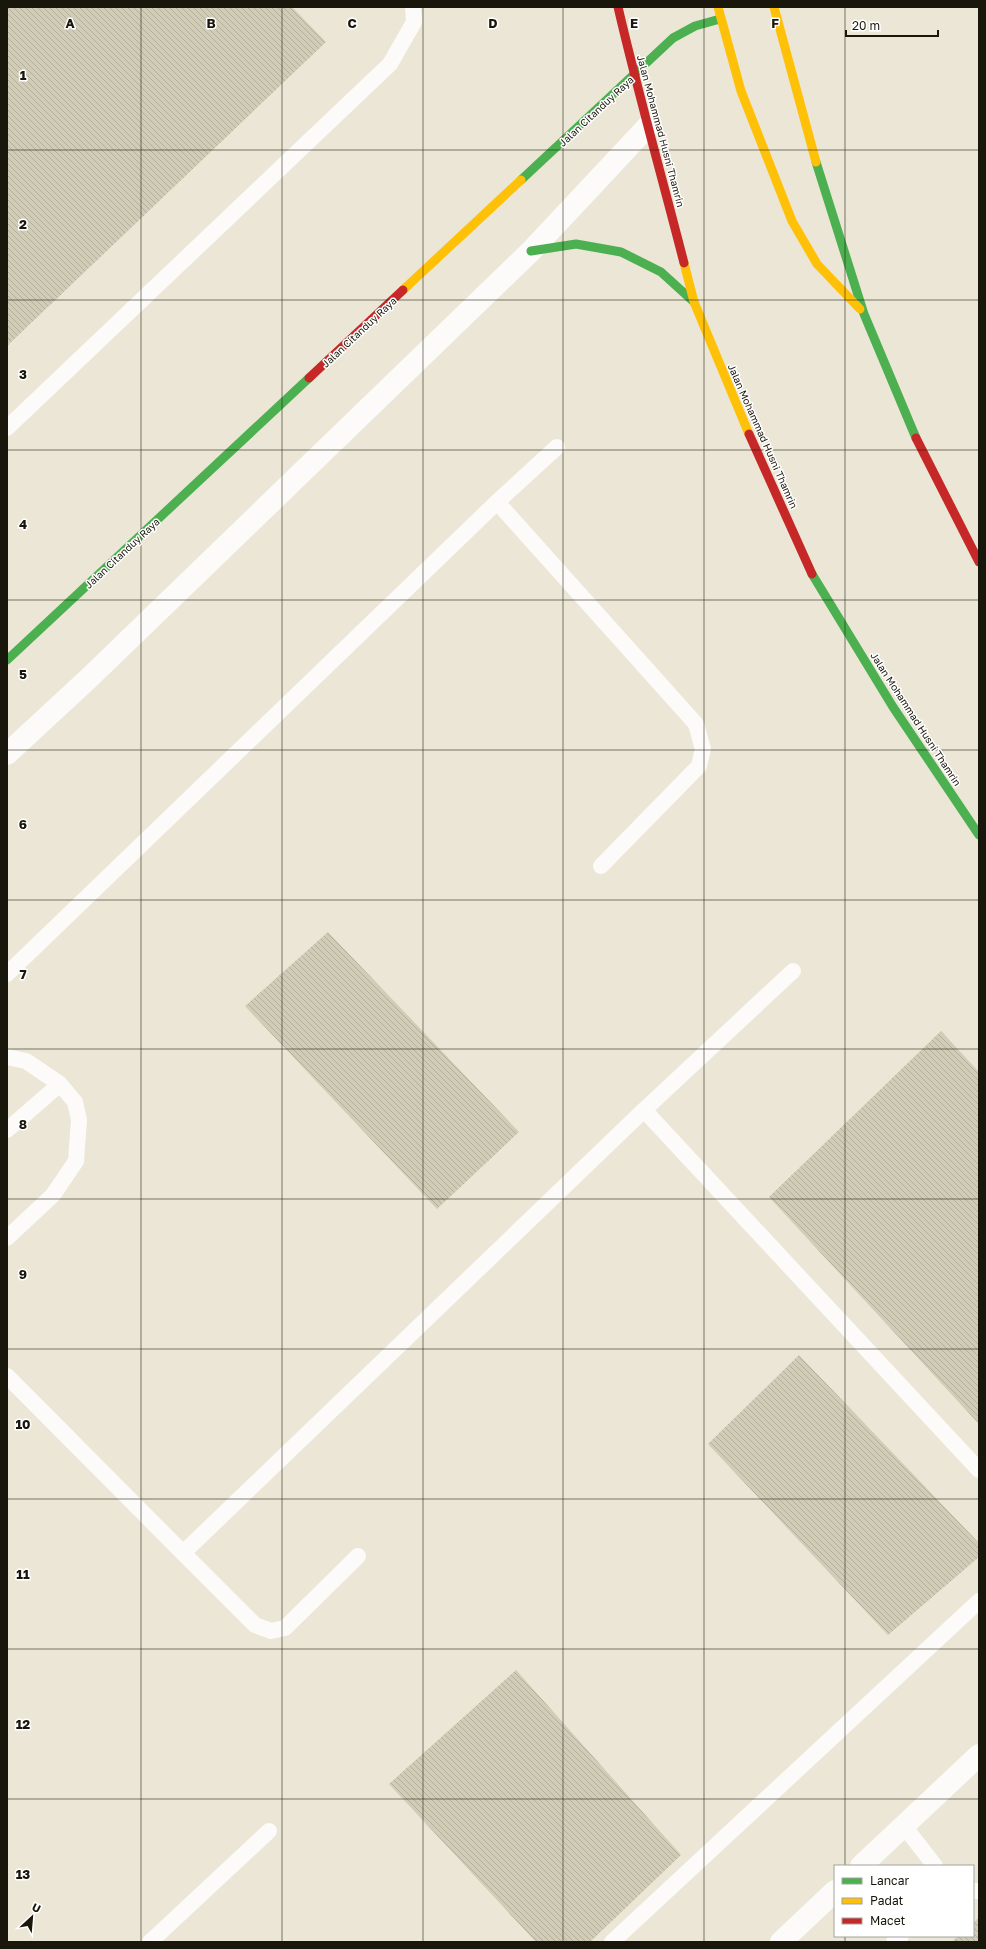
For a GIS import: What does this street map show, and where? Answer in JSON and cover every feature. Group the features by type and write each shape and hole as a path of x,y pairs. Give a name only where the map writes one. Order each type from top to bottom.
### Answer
{"street":[{"name":"Jalan Mohammad Husni Thamrin","path":"618,7 634,75 650,125 694,302 762,464 815,579 893,707 979,835"},
{"path":"718,7 741,91 792,221 817,264 864,314"},
{"path":"774,7 797,97 825,195 864,314 908,422 979,562"},
{"name":"Jalan Citanduy Raya","path":"7,660 673,38 685,29 720,18"},
{"path":"7,754 88,679 531,251 650,125"},
{"path":"531,251 576,244 621,252 661,272 694,302"},
{"path":"862,1865 979,1755"},
{"path":"781,1942 834,1892"}],"lane":[{"path":"7,428 390,64 414,22 413,7"},
{"path":"7,974 496,502 557,447"},
{"path":"496,502 696,724 703,749 699,766 601,866"},
{"path":"183,1553 644,1110 794,971"},
{"path":"7,1057 26,1061 60,1084 75,1102 78,1120 76,1161 53,1195 7,1238"},
{"path":"7,1130 60,1084"},
{"path":"644,1110 979,1470"},
{"path":"7,1376 255,1625 271,1631 286,1628 358,1556"},
{"path":"612,1942 979,1601"},
{"path":"904,1826 934,1865"},
{"path":"150,1942 269,1831"}],"building":[{"path":"7,7 292,7 326,42 7,346"},
{"path":"328,932 519,1132 437,1209 245,1006"},
{"path":"941,1031 979,1072 979,1424 769,1197"},
{"path":"799,1355 979,1543 979,1557 888,1635 708,1444"},
{"path":"516,1670 681,1855 590,1942 536,1942 389,1784"},
{"path":"979,1918 979,1942 952,1942 957,1937 974,1937 974,1922"}],"traffic: fast":[{"path":"521,180 673,38 695,26 720,19"},
{"path":"816,162 864,314 916,438"},
{"path":"531,251 576,244 621,252 661,272 694,302"},
{"path":"7,660 309,378"},
{"path":"812,574 893,707 979,835"}],"traffic: slow":[{"path":"718,7 741,91 792,221 817,264 860,309"},
{"path":"774,7 816,162"},
{"path":"403,290 521,180"},
{"path":"684,263 694,302 749,434"}],"traffic: jam":[{"path":"618,7 684,263"},
{"path":"309,378 403,290"},
{"path":"749,434 812,574"},
{"path":"916,438 979,562"}]}
